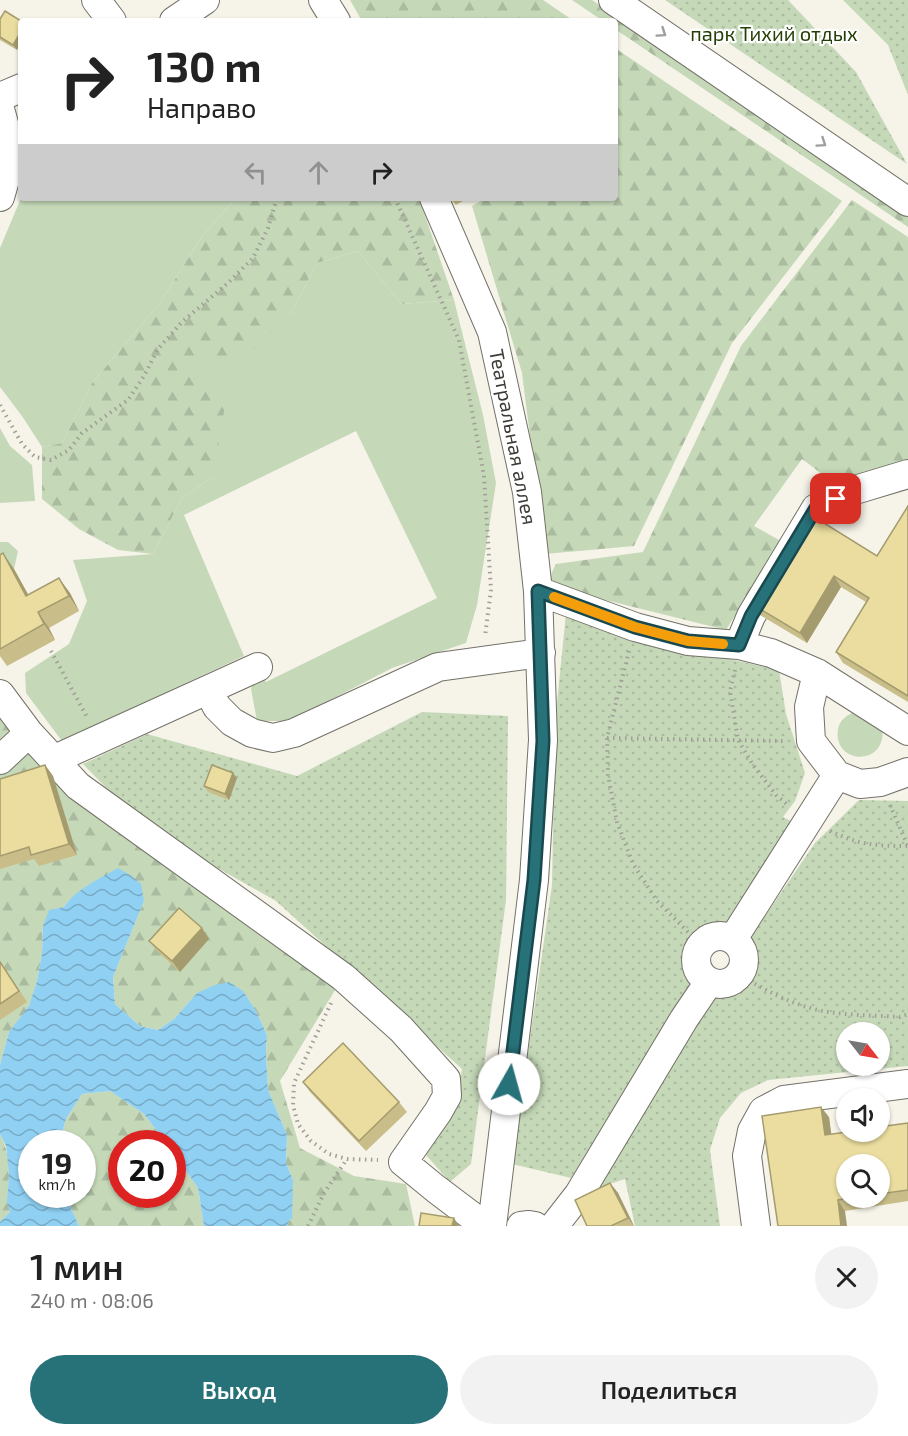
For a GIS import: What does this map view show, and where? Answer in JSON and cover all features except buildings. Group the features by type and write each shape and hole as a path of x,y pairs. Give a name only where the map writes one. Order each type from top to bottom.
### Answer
{"street":[{"path":"96,0 110,18"},
{"path":"178,18 205,0"},
{"path":"613,0 908,202"},
{"path":"0,97 18,89"},
{"path":"0,109 6,131 9,166 0,197"},
{"name":"Театральная аллея","path":"435,201 492,332 527,492 538,591 543,741 534,880 492,1226"},
{"path":"739,645 751,616 816,508 855,490 908,474"},
{"path":"538,591 635,627 688,641 739,645 771,653 817,673 908,730"},
{"path":"208,690 217,707 232,722 252,733 273,738 294,733 438,667 541,653"},
{"path":"52,760 258,667"},
{"path":"817,673 809,707 811,741 837,775 860,784 880,782 908,772"},
{"path":"0,694 29,733 78,786 343,977 401,1029 446,1079 447,1096 403,1162 485,1226"},
{"path":"0,760 29,733"},
{"path":"733,939 837,775"},
{"path":"724,935 733,939 743,951 745,960 739,975 726,984 710,982 702,977 696,961 696,953 700,945 716,936 724,935"},
{"path":"554,1226 579,1194 684,1019 710,982"},
{"path":"756,1226 747,1156 752,1131 763,1111 784,1100 908,1084"},
{"path":"521,1226 535,1226"}],"path":[{"path":"0,405 22,444 35,457 51,460 69,450 82,433 128,400 158,349 182,322 228,283 253,258 268,228 276,201"},
{"path":"396,201 459,340 478,442 484,476 491,590 481,660"},
{"path":"635,627 608,738 608,775 617,822 633,864 657,901 700,945"},
{"path":"739,645 730,691 738,740 753,765 776,795 808,821 848,840 877,846 908,846 880,782"},
{"path":"51,651 98,739"},
{"path":"608,738 811,741"},
{"path":"739,975 774,995 808,1008 846,1014 900,1017 908,1014"},
{"path":"343,977 294,1083 293,1105 298,1124 311,1141 329,1154 347,1159 403,1162"},
{"path":"308,1226 324,1193 347,1159"}],"green space":[{"path":"350,0 543,0 570,18 360,18"},
{"path":"572,0 592,0 908,212 908,227 618,31 618,18 599,18"},
{"name":"парк Тихий отдых","path":"665,0 788,0 856,72 907,164"},
{"name":"парк Тихий отдых","path":"843,0 908,0 908,95 888,45"},
{"path":"618,50 842,201 732,343 634,546 545,554 522,373 472,206 481,201 618,201"},
{"path":"852,200 908,237 908,468 834,483 802,459 754,526 781,541 726,630 549,586 556,564 643,552 741,346"},
{"path":"20,201 233,201 200,239 160,303 92,383 62,443 42,447 0,387 0,248"},
{"path":"233,201 420,201 454,300 401,304 358,251 317,263 290,315 246,356 191,361 226,400 213,477 182,498 153,554 118,550 79,529 42,499 42,447 62,443 92,383 160,303 200,239"},
{"path":"358,251 401,304 454,300 483,415 496,483 477,605 466,643 392,668 290,721 257,721 251,689 258,667 266,682 437,598 356,431 184,515 244,656 62,741 26,693 25,673 69,644 87,601 73,560 153,554 182,498 213,477 191,361 290,315 317,263"},
{"path":"0,428 10,446 32,465 35,501 0,503"},
{"path":"0,542 8,542 18,551 14,569 0,576"},
{"path":"566,613 663,644 779,670 786,714 805,773 795,801 783,817 793,822 727,928 706,931 687,947 693,979 571,1178 512,1164 552,885 555,723"},
{"path":"0,694 29,733 343,977 280,1081 300,1148 354,1176 406,1184 415,1226 287,1226 290,1219 293,1180 286,1163 287,1135 268,1090 267,1035 256,1011 197,993 174,1019 158,1030 140,1026 115,1004 113,977 144,901 69,900 43,926 42,953 29,1007 9,1032 0,1065"},
{"path":"857,711 882,726 882,740 877,749 870,755 860,757 843,750 838,741 838,729 841,722 848,715"},
{"path":"422,712 508,716 506,900 471,1164 450,1182 426,1155 455,1111 462,1069 276,901 191,853 118,800 83,764 147,734 297,776"},
{"path":"859,800 908,801 908,1066 890,1068 890,1022 836,1022 836,1073 768,1080 741,1093 720,1118 710,1150 720,1226 635,1226 625,1179 597,1188 716,994 739,986 755,970 750,938 815,843"},
{"path":"110,1091 144,1114 156,1130 108,1130 108,1208 186,1208 186,1171 198,1188 204,1226 79,1226 71,1208 96,1208 96,1130 63,1130 66,1119 82,1094"},
{"path":"0,1134 8,1160 10,1212 0,1222"}],"water":[{"path":"118,868 141,884 144,901 113,977 115,1004 140,1026 158,1030 174,1019 197,993 229,982 243,991 256,1011 267,1035 268,1090 287,1135 286,1163 293,1180 292,1219 287,1226 204,1226 198,1188 186,1171 186,1130 156,1130 144,1114 110,1091 82,1094 66,1119 63,1130 18,1130 18,1208 71,1208 79,1226 0,1226 0,1222 10,1212 7,1202 9,1174 6,1146 0,1134 0,1065 9,1032 29,1006 37,981 42,953 43,926 49,910 64,907 81,890"}],"slow traffic":[{"path":"554,597 635,627 688,641 723,644"}],"route":[{"path":"509,1084 534,880 543,741 538,591 635,627 688,641 739,645 751,616 816,508 836,499"}]}
